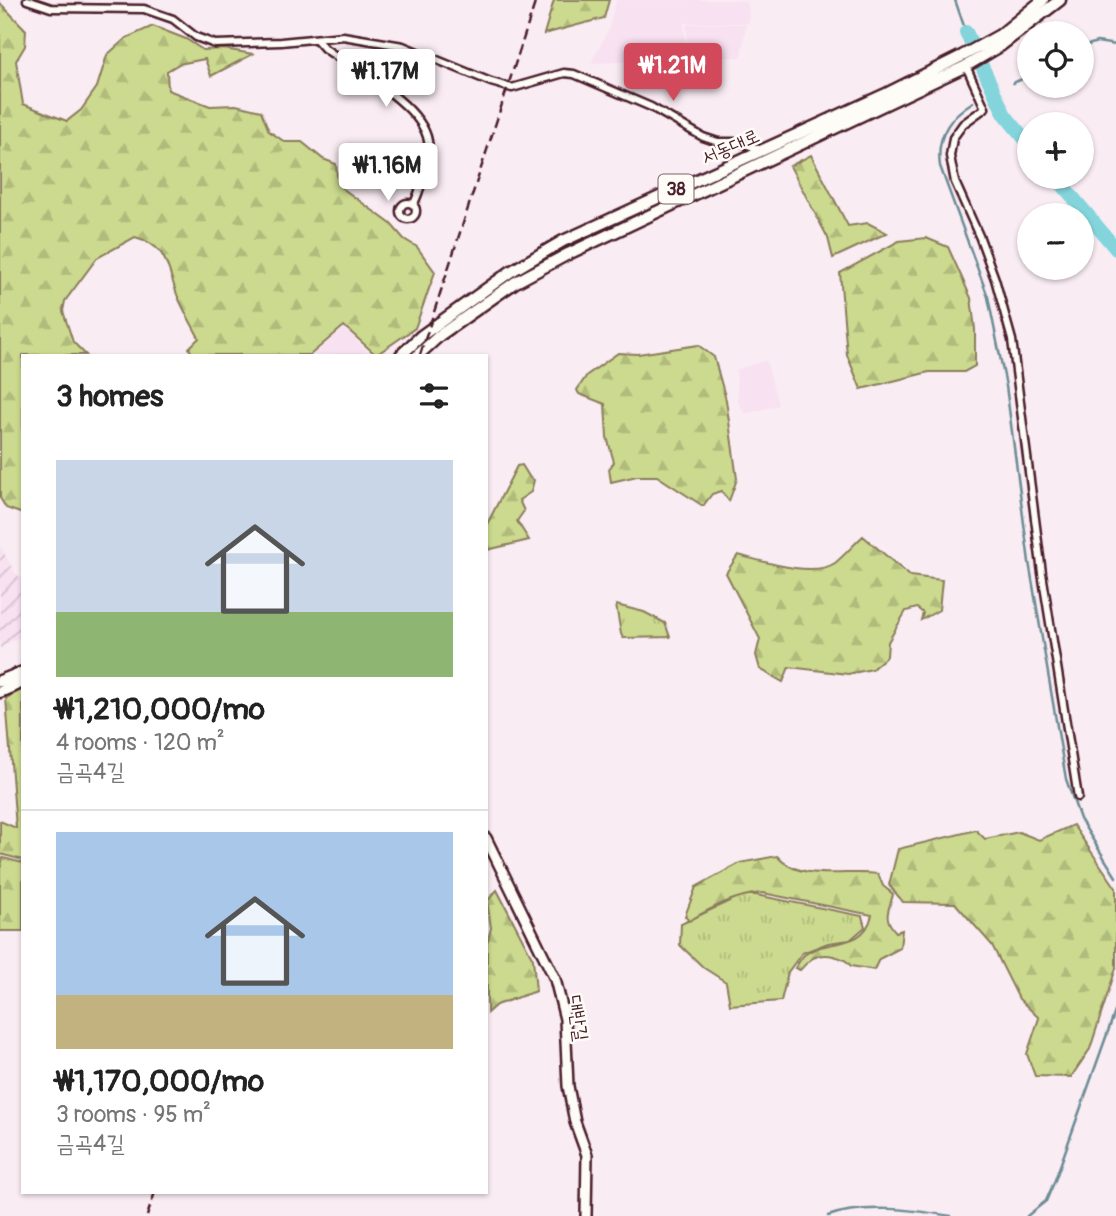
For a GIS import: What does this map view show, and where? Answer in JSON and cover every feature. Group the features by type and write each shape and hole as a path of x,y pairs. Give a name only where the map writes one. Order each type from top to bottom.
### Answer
{"main road":[{"name":"서동대로","path":"419,354 440,335 503,290 568,254 969,60 1043,0"},
{"name":"서동대로","path":"985,49 1000,46 1060,0"},
{"name":"서동대로","path":"402,354 421,336 509,272 563,242 623,212 969,60"},
{"path":"0,681 21,673"},
{"path":"0,692 21,683"}],"street":[{"path":"27,0 51,8 144,9 173,19 196,37 215,44 343,36 403,46 512,88 564,73 574,74 651,107 704,137 718,142 740,142 763,150"},
{"path":"316,39 324,48 390,94 418,118 424,128 428,140 428,158 413,205"},
{"path":"969,60 985,108 963,124 953,138 950,156 955,182 987,258 1012,340 1044,587 1078,797"},
{"name":"대반길","path":"488,842 555,979 565,1019 568,1086 575,1122 587,1155 586,1216"}],"shaded area":[{"path":"616,0 737,0 748,3 749,23 684,23 686,56 654,61 591,63 609,29"},
{"path":"687,24 746,24 741,57 691,57 687,45"},
{"path":"345,328 369,354 314,354"},
{"path":"766,360 778,405 745,414 738,402 736,370"},
{"path":"0,546 16,574 21,578 21,636 0,648"}],"green space":[{"path":"554,0 609,0 604,18 544,34"},
{"path":"0,3 26,30 25,46 16,61 23,104 67,121 81,110 97,87 107,55 126,38 153,26 186,39 203,50 224,49 253,54 211,76 205,59 179,64 167,71 168,90 210,106 236,105 261,111 269,131 285,142 302,142 323,159 336,164 338,185 417,247 435,272 415,328 377,354 344,326 311,354 192,354 189,348 199,338 178,297 165,260 155,246 135,237 97,258 65,301 63,311 73,342 85,354 21,354 21,513 6,508 0,498"},
{"path":"811,155 848,226 868,223 887,233 833,258 828,238 790,166"},
{"path":"926,238 948,247 971,298 975,329 975,366 964,372 929,372 861,389 847,355 840,273 899,241"},
{"path":"698,345 714,357 726,400 737,479 729,501 721,491 712,494 703,506 657,476 637,476 611,482 609,469 614,462 607,437 605,404 579,394 577,390 587,375 618,353 638,354"},
{"path":"522,465 534,480 531,492 519,500 524,511 517,521 529,540 488,550 488,522 517,466"},
{"path":"863,536 910,576 942,580 939,610 921,620 923,613 917,608 906,611 888,642 887,656 872,669 848,674 789,667 783,682 760,669 756,655 760,639 726,573 738,555 787,567 814,569 835,563"},
{"path":"616,605 644,612 665,623 670,637 623,638"},
{"path":"21,690 21,859 0,854 0,821 16,828 6,698"},
{"path":"1073,825 1116,888 1116,968 1090,1049 1071,1077 1035,1076 1027,1054 1039,1018 1019,999 992,945 955,903 903,902 889,885 898,849 976,830 985,839 1019,832 1039,840"},
{"path":"777,856 798,870 878,874 883,886 893,894 888,917 896,932 902,930 900,948 879,959 874,970 851,966 839,957 828,955 813,958 800,970 795,968 804,955 823,946 853,939 867,927 872,915 763,893 734,899 689,921 685,916 696,887 740,863"},
{"path":"3,858 21,862 21,931 0,931 0,869"},
{"path":"497,890 533,959 536,991 496,1005 488,1012 488,939 491,928 488,900"},
{"path":"742,895 756,895 862,916 865,927 850,940 828,943 802,953 788,972 781,1001 730,1005 726,982 704,968 680,945 681,924"}],"waterway":[{"path":"955,0 966,32"},
{"path":"966,32 1005,115 1017,130"},
{"path":"1094,43 1116,45"},
{"path":"1013,83 1017,81"},
{"path":"973,102 957,114 946,129 940,146 940,166 988,297 1006,386 1029,562 1066,779 1080,819 1116,877"},
{"path":"1066,189 1116,249"},
{"path":"1027,1216 1046,1201 1116,1009"},
{"path":"828,1216 873,1209 951,1216"}],"railway":[{"path":"420,354 536,0"},
{"path":"147,1216 154,1194"}]}
